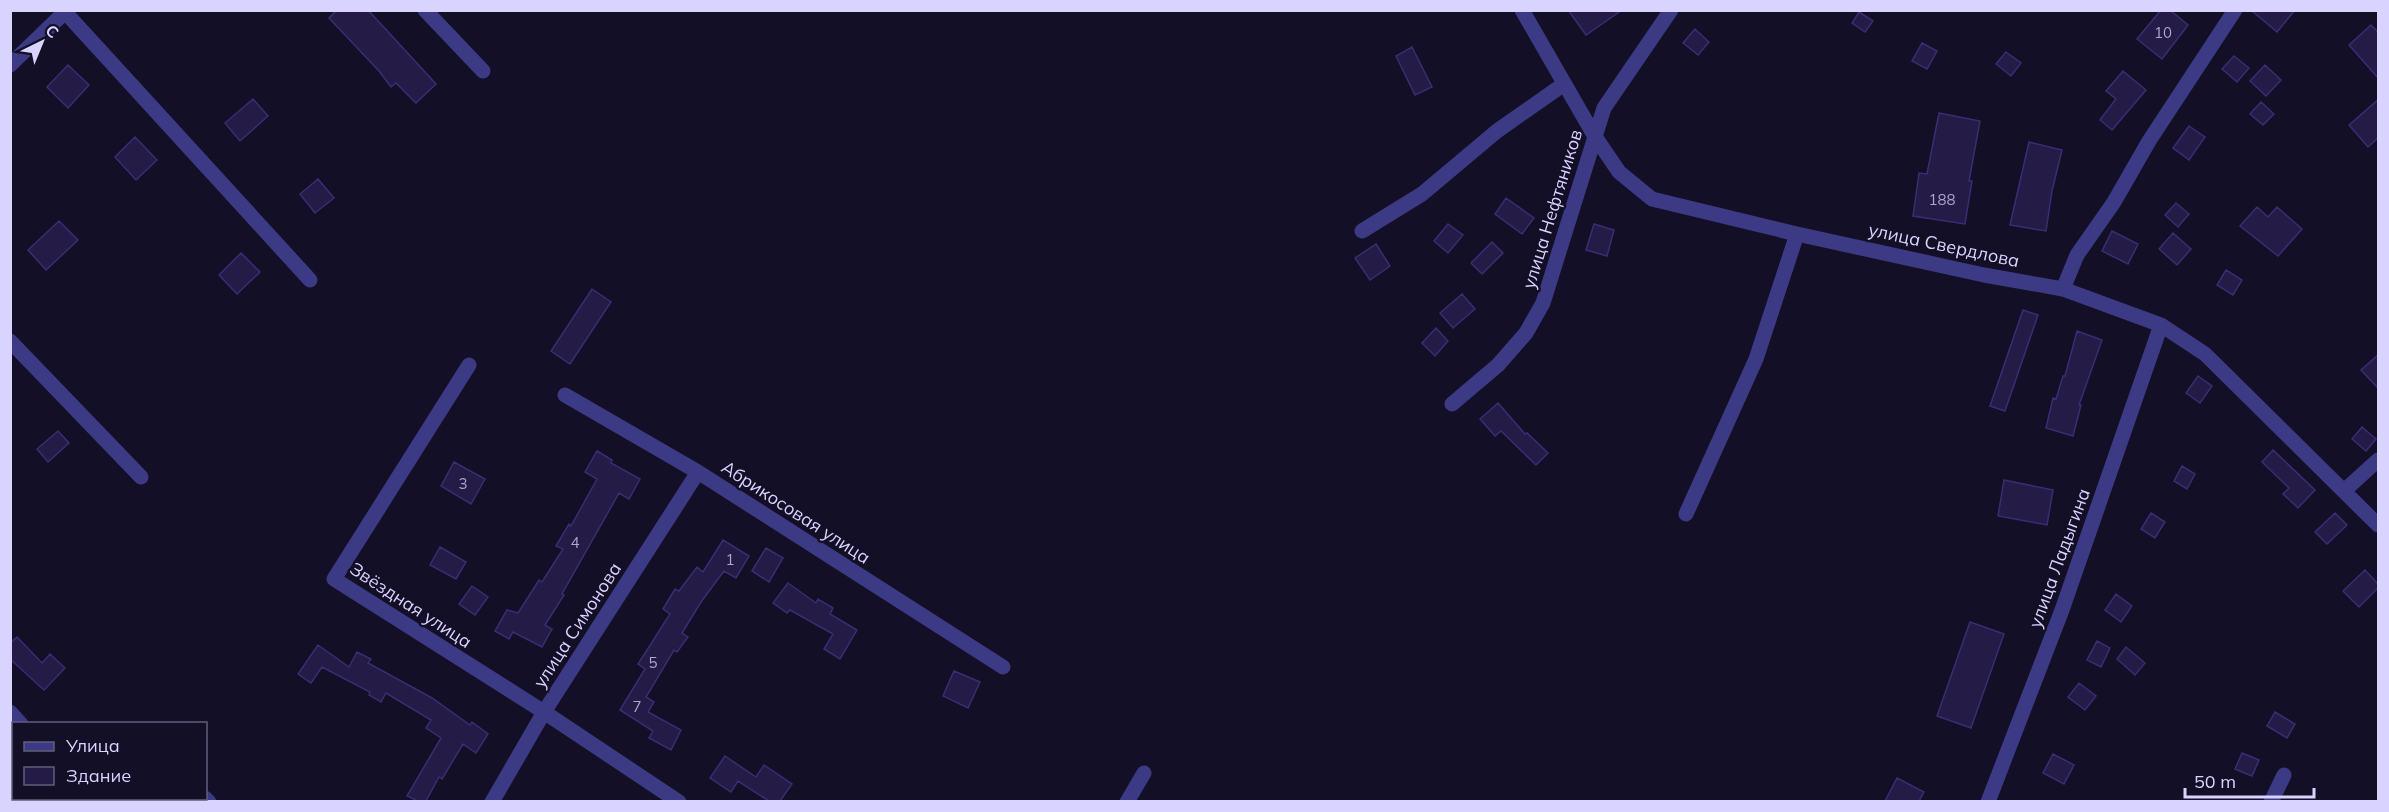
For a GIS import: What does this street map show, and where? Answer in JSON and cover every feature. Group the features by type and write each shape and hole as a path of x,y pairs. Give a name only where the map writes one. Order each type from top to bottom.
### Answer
{"street":[{"path":"425,10 483,71"},
{"name":"улица Свердлова","path":"1522,10 1618,172 1652,199 1984,275 2063,289 2161,325 2205,354 2379,525"},
{"name":"улица Нефтяников","path":"1452,404 1498,365 1526,333 1544,303 1604,108 1671,10"},
{"path":"2063,289 2078,255 2235,10"},
{"path":"10,65 66,11 310,280"},
{"path":"1362,231 1422,194 1497,131 1564,84"},
{"path":"1686,514 1756,360 1797,234"},
{"name":"улица Ладыгина","path":"1988,801 2066,598 2161,325"},
{"path":"10,341 141,477"},
{"name":"Звёздная улица","path":"469,365 334,579 679,801"},
{"name":"Абрикосовая улица","path":"565,394 698,472 1003,667"},
{"path":"2345,490 2379,460"},
{"name":"улица Симонова","path":"492,801 544,712 698,472"},
{"path":"1127,801 1144,773"},
{"path":"2271,801 2284,775"}],"building":[{"path":"337,10 368,10 436,84 416,103 396,83 391,87 329,18"},
{"path":"1568,10 1622,10 1586,35"},
{"path":"2161,10 2170,10 2188,25 2162,59 2137,39"},
{"path":"2251,10 2295,10 2277,32"},
{"path":"1859,12 1873,21 1865,32 1852,23"},
{"path":"2371,25 2379,33 2379,79 2349,45"},
{"path":"1695,29 1709,42 1698,55 1683,43"},
{"path":"1922,43 1937,51 1927,69 1912,61"},
{"path":"1412,47 1432,87 1415,95 1396,56"},
{"path":"2006,52 2021,63 2011,76 1996,64"},
{"path":"2234,56 2249,68 2237,82 2222,69"},
{"path":"68,65 89,85 68,108 47,87"},
{"path":"2265,65 2281,80 2266,96 2250,81"},
{"path":"2123,71 2146,90 2112,130 2100,120 2116,99 2106,91"},
{"path":"253,99 268,116 240,141 225,123"},
{"path":"2379,99 2379,137 2368,147 2349,125"},
{"path":"2261,102 2274,114 2263,125 2250,114"},
{"path":"1939,113 1980,121 1969,181 1972,181 1965,224 1913,216 1919,173 1927,174"},
{"path":"2189,126 2205,137 2189,160 2173,148"},
{"path":"135,137 157,160 136,180 115,157"},
{"path":"2029,142 2062,150 2052,191 2046,231 2010,225"},
{"path":"318,179 334,198 315,213 300,194"},
{"path":"1506,198 1534,218 1522,234 1495,214"},
{"path":"2176,203 2189,214 2178,227 2165,215"},
{"path":"2257,207 2268,217 2277,207 2302,229 2278,256 2240,226"},
{"path":"59,221 78,240 46,270 28,250"},
{"path":"1448,224 1463,235 1448,253 1434,241"},
{"path":"1594,224 1614,230 1607,256 1586,250"},
{"path":"2112,231 2138,244 2128,264 2102,251"},
{"path":"2173,233 2191,249 2177,265 2159,249"},
{"path":"1492,242 1503,253 1482,274 1471,263"},
{"path":"1376,244 1390,266 1370,280 1355,258"},
{"path":"241,253 260,272 237,294 219,275"},
{"path":"2226,270 2242,280 2233,295 2217,285"},
{"path":"592,289 611,302 570,364 551,351"},
{"path":"1462,294 1475,309 1453,328 1440,313"},
{"path":"2023,310 2038,315 2005,411 1990,406"},
{"path":"1436,328 1448,341 1435,356 1422,343"},
{"path":"2077,331 2102,340 2079,405 2081,405 2073,436 2046,428 2053,398 2056,399 2063,376 2065,376"},
{"path":"2379,354 2379,389 2361,370"},
{"path":"2198,376 2212,386 2200,403 2186,393"},
{"path":"1498,403 1525,434 1527,433 1548,453 1536,465 1501,431 1495,436 1480,419"},
{"path":"2362,427 2376,439 2366,451 2352,439"},
{"path":"58,431 69,443 48,462 37,449"},
{"path":"2273,450 2315,490 2298,508 2283,494 2289,488 2262,462"},
{"path":"597,451 612,460 611,463 640,479 629,499 619,493 562,594 564,595 545,625 552,629 542,647 513,632 509,639 495,631 507,610 518,613 539,580 542,582 563,549 556,546 569,524 571,526 597,479 585,472"},
{"path":"454,462 485,479 471,504 441,486"},
{"path":"2182,466 2195,474 2187,489 2174,481"},
{"path":"2004,480 2053,490 2047,525 1998,516"},
{"path":"2151,513 2165,522 2155,538 2141,529"},
{"path":"2335,513 2347,525 2327,544 2315,532"},
{"path":"723,540 749,556 736,578 724,571 701,602 682,633 688,637 677,652 674,650 646,697 654,702 648,712 681,730 671,750 649,738 653,731 620,710 645,669 638,664 670,614 663,609 675,589 679,591 697,567 703,572"},
{"path":"440,547 466,562 456,579 430,565"},
{"path":"766,548 783,558 769,582 752,571"},
{"path":"2365,570 2379,587 2359,607 2343,591"},
{"path":"788,583 816,603 818,599 833,608 830,614 857,630 840,659 824,649 833,634 790,610 787,613 773,603"},
{"path":"472,586 488,597 475,615 459,604"},
{"path":"2116,594 2132,606 2121,622 2105,610"},
{"path":"1970,622 2004,634 1971,728 1937,716"},
{"path":"17,637 42,663 50,654 65,668 44,690 10,659 10,643"},
{"path":"2097,641 2110,648 2101,667 2087,660"},
{"path":"318,645 349,667 357,652 371,659 368,663 432,698 470,725 472,722 488,734 476,753 463,744 442,779 439,777 426,801 418,801 407,796 441,738 426,728 431,720 386,693 381,702 369,695 370,692 322,667 311,683 298,674"},
{"path":"2126,647 2145,663 2135,675 2117,659"},
{"path":"954,671 980,682 968,708 943,696"},
{"path":"2079,683 2096,696 2085,710 2068,697"},
{"path":"2275,712 2295,724 2287,738 2267,726"},
{"path":"2242,753 2259,760 2252,776 2235,769"},
{"path":"2053,754 2074,765 2064,784 2043,773"},
{"path":"725,756 756,777 764,765 792,784 780,801 769,801 738,781 731,792 710,778"},
{"path":"1897,778 1924,792 1919,801 1885,801"}]}
